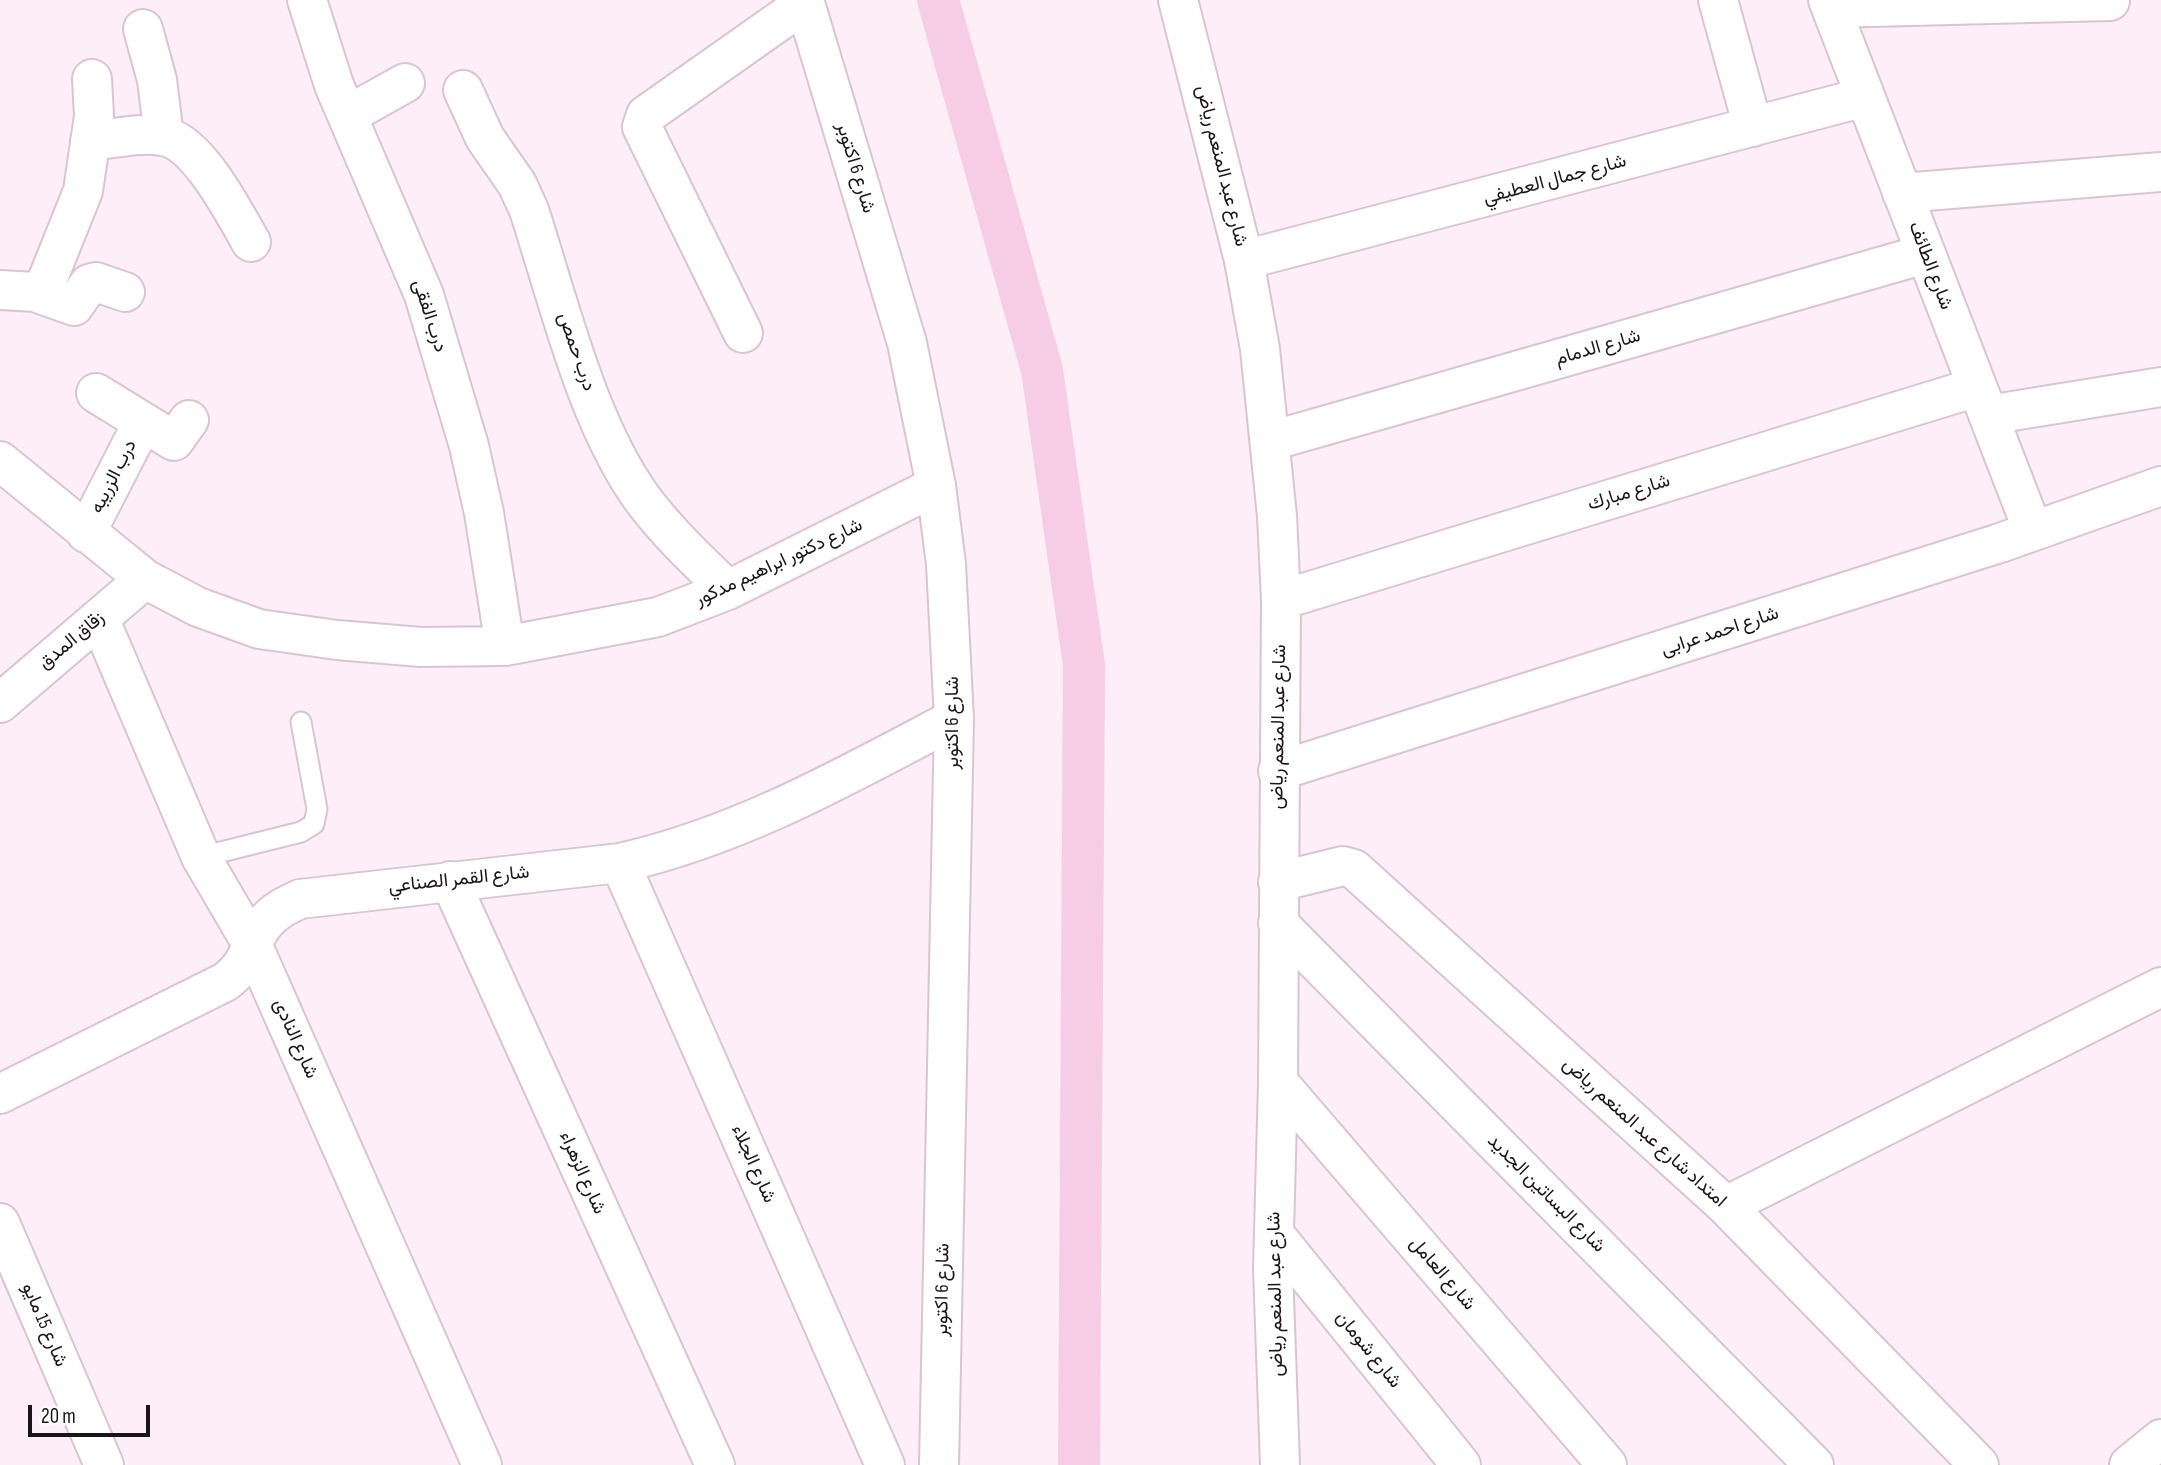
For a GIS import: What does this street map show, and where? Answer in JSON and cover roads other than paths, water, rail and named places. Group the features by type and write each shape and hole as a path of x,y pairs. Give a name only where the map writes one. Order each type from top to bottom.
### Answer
{"street":[{"name":"درب الفقى","path":"307,0 348,115 424,295 469,446 484,513 505,646"},
{"name":"شارع عبد المنعم رياض","path":"1178,0 1244,260 1271,441 1281,600 1274,1300 1280,1465"},
{"path":"1717,0 1753,127"},
{"path":"743,333 642,127 646,115 805,1"},
{"name":"شارع 6 اكتوبر","path":"805,1 907,343 936,486 952,642 954,719 939,1465"},
{"path":"1830,4 2110,1"},
{"name":"شارع الطائف","path":"1830,4 2033,531"},
{"path":"143,29 157,80 164,136"},
{"path":"41,293 83,191 94,116 92,79"},
{"path":"348,115 405,83"},
{"name":"درب حمص","path":"463,90 485,138 517,184 529,211 589,393 615,454 644,500 674,537 728,590"},
{"name":"شارع جمال العطيفي","path":"1244,260 1865,97"},
{"path":"90,141 164,136 183,146 206,171 251,243"},
{"path":"1902,193 2161,172"},
{"name":"شارع الدمام","path":"1271,441 1925,254"},
{"path":"0,290 41,293 74,306 89,284 96,282 125,292"},
{"name":"شارع مبارك","path":"1281,600 1983,401 2161,387"},
{"name":"درب الزريبه","path":"96,393 176,441 189,420"},
{"name":"درب الزريبه","path":"86,533 143,422"},
{"name":"شارع دكتور ابراهيم مدكور","path":"0,461 145,579 198,607 259,629 337,640 421,647 505,646 658,617 728,590 936,486"},
{"name":"شارع احمد عرابى","path":"1278,771 2033,531 2161,486"},
{"name":"زقاق المدق","path":"0,703 145,579"},
{"name":"شارع النادى","path":"99,618 201,857 253,946 482,1465"},
{"name":"شارع القمر الصناعي","path":"0,1094 225,982 238,972 263,925 279,909 300,898 620,863 705,839 780,810 954,719"},
{"name":"شارع الجلاء","path":"620,863 886,1465"},
{"name":"امتداد شارع عبد المنعم رياض","path":"1278,881 1343,866 1354,869 1726,1206 1979,1465"},
{"name":"شارع الزهراء","path":"450,881 715,1465"},
{"name":"شارع البساتين الجديد","path":"1278,923 1814,1465"},
{"path":"1726,1206 2161,987"},
{"name":"شارع العامل","path":"1278,1082 1606,1465"},
{"name":"شارع 15 مايو","path":"0,1223 104,1465"},
{"name":"شارع شومان","path":"1275,1236 1461,1465"},
{"path":"2129,1465 2161,1438"}],"lane":[{"path":"201,857 301,832 314,824 317,809 301,722"}],"waterway":[{"path":"938,0 1042,370 1084,665 1079,1465"}]}
